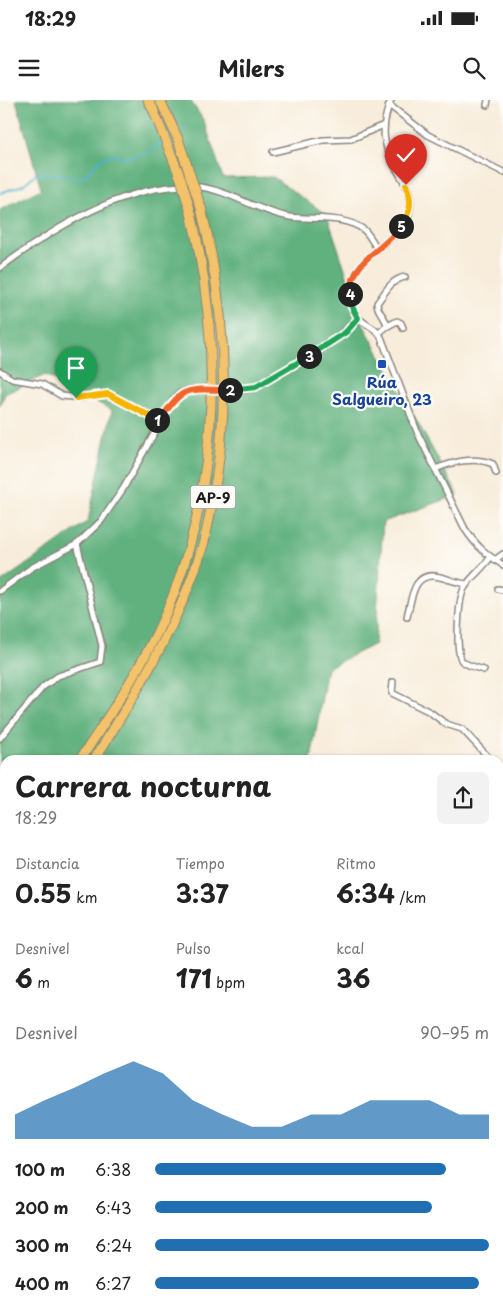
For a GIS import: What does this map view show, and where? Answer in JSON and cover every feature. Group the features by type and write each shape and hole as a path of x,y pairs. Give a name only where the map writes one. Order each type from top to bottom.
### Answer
{"highway":[{"name":"AP-9","path":"83,755 147,650 173,596 190,540 207,461 212,380 210,326 203,270 191,212 177,170 148,100"},
{"name":"AP-9","path":"97,755 156,656 183,601 204,544 220,463 223,380 220,318 214,268 201,208 181,148 162,102"}],"street":[{"path":"503,172 428,135 390,102 384,125 389,156 406,185 410,206 407,218 399,230 360,264 351,282 351,305 358,318 379,333 411,418 435,469 474,543 503,565"},
{"path":"273,152 323,140 351,139 384,125"},
{"path":"0,268 62,225 89,212 145,191 173,188 199,187 265,210 289,216 357,226 366,232 377,248"},
{"path":"387,326 387,320 378,310 377,303 390,284 398,278 405,277"},
{"path":"0,592 31,568 77,544 114,505 160,421 173,400 180,393 190,390 244,390 256,387 328,345 346,332 358,318"},
{"path":"379,333 387,326 397,322 401,323 403,328"},
{"path":"0,370 12,379 42,384 62,396 83,398 98,394 108,394 160,421"},
{"path":"435,469 450,463 467,460 493,464 496,472"},
{"path":"0,738 43,687 58,676 100,662 102,646 77,544"},
{"path":"484,670 462,661 458,653 462,592 467,584 493,559 503,554"},
{"path":"407,616 416,583 422,578 428,575 467,584"},
{"path":"393,682 392,693 430,712 446,724 459,727 486,755"}],"green space":[{"path":"16,100 190,100 204,121 223,178 273,177 327,215 364,326 458,495 383,522 375,644 327,668 312,755 0,755 0,583 88,521 112,410 45,375 5,394 0,406 0,210 41,189"}],"waterway":[{"path":"179,132 186,129"},
{"path":"0,193 23,185 36,174 45,173 81,178 96,163 109,155 137,156 162,142"}],"place":[{"name":"Rúa Salgueiro, 23","path":"382,364"}],"route":[{"path":"76,398 108,394 160,421 173,400 180,393 190,390 244,390 256,387 328,345 346,332 358,318 353,312 350,291 351,282 360,264 399,230 410,212 411,200 406,185"}]}
